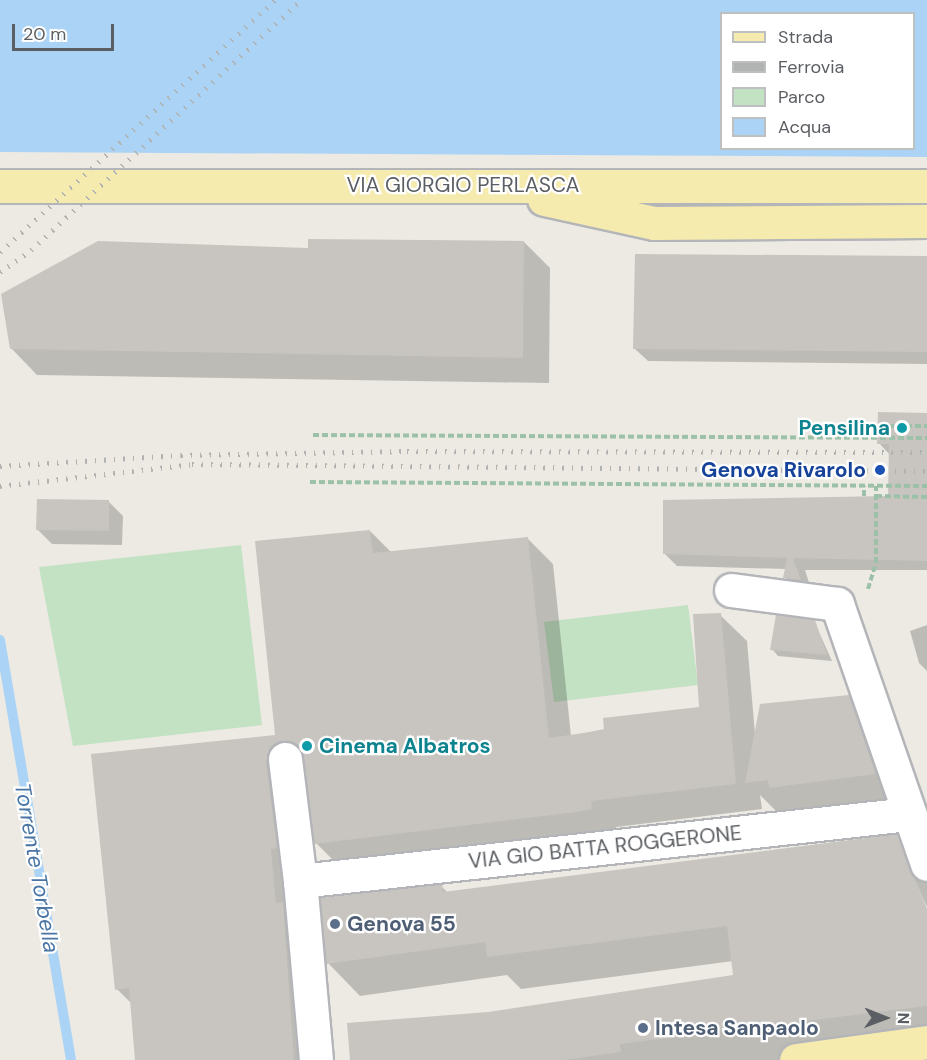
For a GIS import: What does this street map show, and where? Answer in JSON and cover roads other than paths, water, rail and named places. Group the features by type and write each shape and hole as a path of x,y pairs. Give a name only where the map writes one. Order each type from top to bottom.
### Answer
{"main road":[{"path":"480,185 654,223 927,221"},
{"name":"VIA GIORGIO PERLASCA","path":"0,186 927,186"},
{"path":"796,1060 926,1043"}],"street":[{"path":"731,590 837,604 927,864"},
{"path":"285,759 300,881 316,1060"},
{"name":"VIA GIO BATTA ROGGERONE","path":"300,881 909,814"}],"water":[{"path":"0,0 927,0 927,157 0,152"}],"waterway":[{"name":"Torrente Torbella","path":"0,640 71,1060"}],"railway":[{"path":"0,252 275,0"},
{"path":"0,272 31,250 301,0"},
{"path":"0,466 181,455 407,451 927,452"},
{"path":"0,486 192,464 927,471"}],"place":[{"name":"Pensilina","path":"902,428"},
{"name":"Genova Rivarolo","path":"880,470"},
{"name":"Cinema Albatros","path":"307,746"},
{"name":"Genova 55","path":"335,924"},
{"name":"Intesa Sanpaolo","path":"643,1028"}]}
